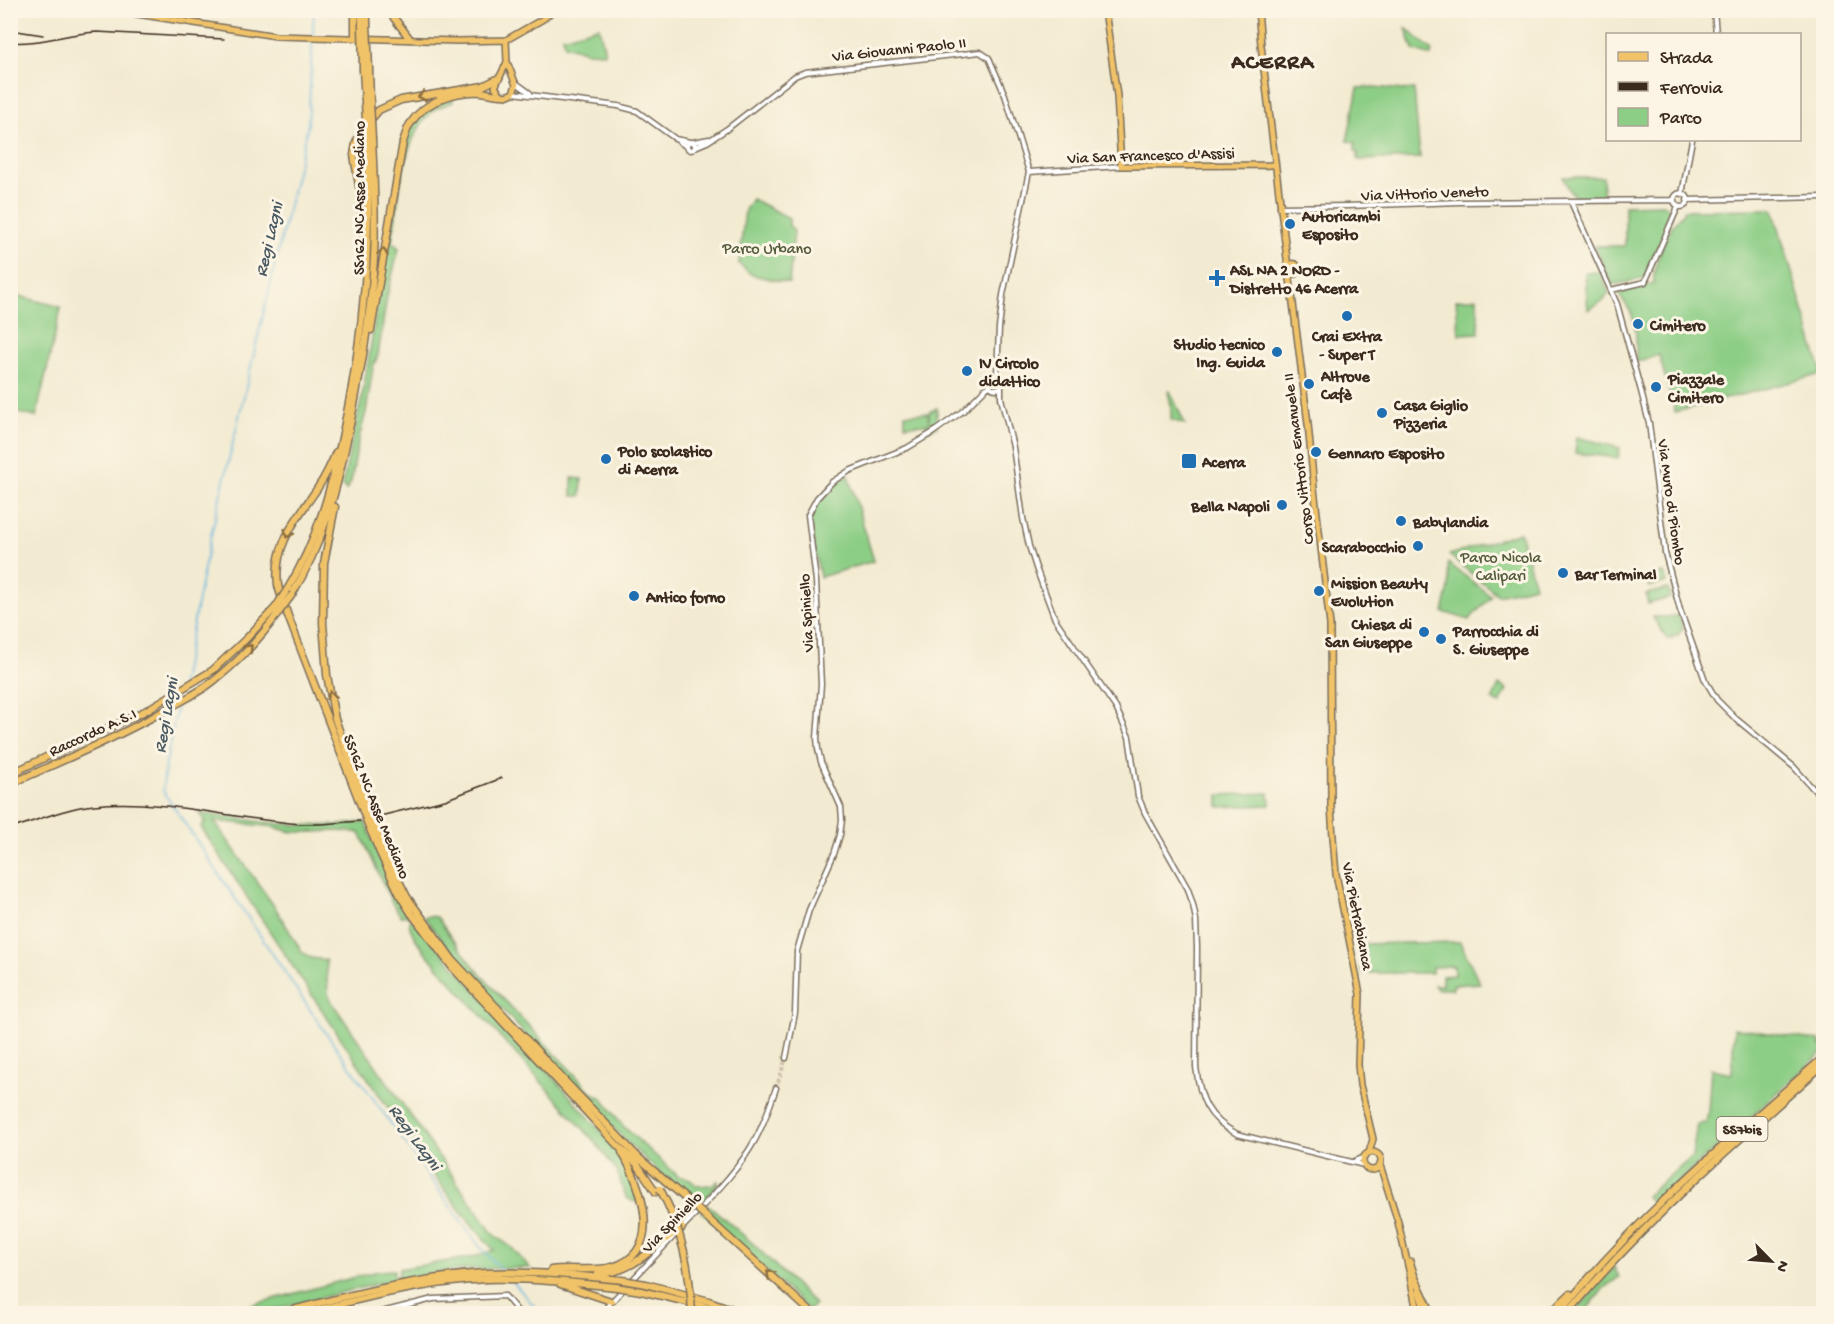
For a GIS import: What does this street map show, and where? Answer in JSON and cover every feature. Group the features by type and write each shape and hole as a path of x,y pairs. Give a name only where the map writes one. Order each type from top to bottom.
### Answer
{"highway":[{"path":"355,10 355,38"},
{"name":"SS162 NC Asse Mediano","path":"336,474 362,322 368,242 368,102 364,23 361,10"},
{"name":"SS162 NC Asse Mediano","path":"364,23 367,10"},
{"path":"390,10 410,39"},
{"path":"362,322 364,244 360,192 354,155 361,131 378,110 401,100 483,86 499,78"},
{"path":"361,372 403,142 410,125 422,110 449,96 473,92 501,95"},
{"name":"SS162 NC Asse Mediano","path":"369,139 375,207 374,257 361,372 344,455 336,474 318,488 294,522 280,549 278,586 387,869 414,913 500,1012 639,1158"},
{"path":"278,610 310,563 322,537 332,502 336,474"},
{"name":"SS162 NC Asse Mediano","path":"332,502 324,563 323,623 327,675 335,719 366,811"},
{"name":"Raccordo A.S.I","path":"10,774 145,711 213,670 278,610"},
{"name":"Raccordo A.S.I","path":"10,784 149,720 215,680 266,631 278,610"},
{"name":"SS162 NC Asse Mediano","path":"426,928 452,967 618,1146"},
{"name":"SS7bis","path":"1559,1314 1618,1245 1824,1057"},
{"name":"SS7bis","path":"1664,1205 1824,1064"},
{"path":"618,1146 637,1164 658,1190"},
{"path":"277,1314 400,1284 565,1268 609,1267 621,1264 632,1257 640,1247 646,1227 632,1172 618,1146"},
{"path":"639,1158 658,1190 672,1223 682,1256 690,1314"},
{"path":"639,1158 813,1314"},
{"name":"SS7bis","path":"1568,1314 1652,1216"},
{"path":"576,1275 624,1269 640,1260 682,1228"},
{"path":"533,1272 646,1284 709,1300 746,1314"},
{"path":"302,1314 405,1289 485,1276 545,1279 616,1287 641,1291 726,1313"},
{"path":"545,1279 611,1301"},
{"path":"1413,1279 1419,1314"},
{"path":"1413,1279 1432,1314"},
{"path":"1549,1314 1584,1282"}],"main road":[{"path":"112,10 260,34 458,41 506,40 543,19 554,10"},
{"path":"1105,10 1118,96 1121,166"},
{"name":"Corso Vittorio Emanuele II","path":"1258,10 1330,625 1331,709"},
{"path":"506,40 507,62 515,88 513,93 506,96 501,95 496,89 507,62"},
{"path":"499,78 504,76 514,80"},
{"name":"Via San Francesco d'Assisi","path":"1121,166 1275,165"},
{"path":"1287,251 1297,264"},
{"path":"1297,264 1292,263 1288,269 1294,274 1298,272"},
{"name":"Corso Vittorio Emanuele II","path":"1291,289 1291,284 1299,269 1297,264"},
{"name":"Via Pietrabianca","path":"1331,709 1331,806 1334,855 1360,994 1358,1048 1360,1085 1381,1159 1380,1165 1413,1279 1426,1314"},
{"name":"Via Pietrabianca","path":"1364,1165 1372,1143 1371,1126"},
{"path":"1367,1155 1378,1154"},
{"path":"1364,1165 1385,1179"},
{"path":"1371,1170 1380,1165"}],"street":[{"path":"1714,10 1716,33"},
{"name":"Via Giovanni Paolo II","path":"695,147 712,139 795,76 805,72 980,52 989,58 1005,95 1029,172"},
{"name":"Via Giovanni Paolo II","path":"514,80 526,91 537,95"},
{"name":"Via Giovanni Paolo II","path":"513,93 618,106 637,111 688,148"},
{"name":"Via Giovanni Paolo II","path":"672,138 691,142 712,139"},
{"path":"1682,194 1692,141"},
{"path":"691,142 695,147 691,150 687,145 691,142"},
{"name":"Via San Francesco d'Assisi","path":"1029,172 1121,166"},
{"name":"Via Spiniello","path":"997,374 1003,295 1029,172"},
{"path":"1682,194 1687,200"},
{"path":"1678,207 1674,201 1676,195 1682,194"},
{"path":"1687,200 1824,197"},
{"path":"1678,207 1685,206 1687,200"},
{"name":"Via Vittorio Veneto","path":"1280,207 1460,202 1674,201"},
{"name":"Via Muro di Piombo","path":"1571,202 1617,304 1649,423 1665,553 1680,610 1705,680 1717,700 1794,767 1824,801"},
{"path":"1611,290 1646,282 1678,207"},
{"name":"Via Spiniello","path":"786,1058 795,1013 797,951 804,926 834,854 842,820 841,807 821,762 818,749 821,684 816,580 808,515 817,498 832,482 849,471 907,448 924,438 963,411 990,386 990,378 997,374"},
{"name":"Via Spiniello","path":"997,374 1003,379 1001,398 1013,447 1029,546 1051,609 1055,619 1122,720 1129,737 1138,796 1145,813 1188,888 1193,905 1197,948 1196,1067 1203,1102 1213,1117 1228,1130 1237,1134 1364,1165"},
{"path":"990,386 994,389 1001,387"},
{"name":"Via Spiniello","path":"600,1314 730,1175 755,1141 776,1088"},
{"path":"1354,1161 1367,1155"},
{"path":"374,1314 433,1299 505,1296 520,1314"}],"green space":[{"path":"599,27 605,53 587,52 565,45 562,37"},
{"path":"1406,28 1432,50 1431,56 1413,50"},
{"path":"1358,88 1414,89 1420,158 1358,160 1355,142 1347,141"},
{"path":"452,98 453,102 436,109 424,121 415,135 403,170 392,242 399,248 387,296 378,355 373,367 351,482 346,490 342,486 362,397 405,143 412,127 422,114"},
{"path":"1563,177 1603,177 1603,198 1576,198"},
{"name":"Parco Urbano","path":"752,199 789,218 789,225 794,231 789,283 752,275 739,264 745,210"},
{"path":"1664,204 1671,211 1671,217 1644,278 1612,284 1595,246 1625,246 1625,205"},
{"path":"1773,209 1822,374 1675,412 1659,355 1636,362 1634,321 1618,293 1654,283 1660,252 1672,227 1684,210"},
{"path":"1599,272 1609,293 1604,300 1588,310 1585,273"},
{"path":"11,294 61,308 36,417 11,411"},
{"path":"1477,298 1479,333 1459,334 1456,300"},
{"path":"1170,391 1185,424 1171,420 1168,392"},
{"path":"937,408 937,427 927,430 928,424 905,425 905,414 928,413 929,423 929,412"},
{"path":"1577,437 1620,448 1618,458 1575,453"},
{"path":"848,475 874,561 820,577 812,536 811,517 813,510 826,493"},
{"path":"572,478 582,479 581,496 572,496"},
{"name":"Parco Nicola Calipari","path":"1520,532 1535,586 1498,595 1449,555"},
{"name":"Parco Nicola Calipari","path":"1448,563 1491,596 1469,620 1443,612 1449,588"},
{"path":"1664,573 1667,582 1649,587 1646,577"},
{"path":"1668,589 1670,598 1648,604 1646,594"},
{"path":"1679,616 1683,628 1677,636 1667,639 1653,617"},
{"path":"1499,685 1507,689 1500,704 1492,700"},
{"path":"1269,793 1270,805 1219,807 1219,795"},
{"path":"199,813 302,825 344,825 365,822 396,894 409,916 401,916 392,903 360,833 350,831 294,832 276,827 214,821 276,909 302,952 311,958 326,960 328,993 333,1004 488,1227 530,1268 471,1269 435,1273 389,1281 259,1313 224,1313 224,1311 378,1271 394,1270 394,1277 399,1276 399,1269 474,1257 494,1250 434,1176 201,827 205,822"},
{"path":"424,917 437,917 481,975 591,1092 602,1098 624,1127 679,1177 688,1178 697,1186 712,1185 718,1181 698,1208 627,1142 461,965"},
{"path":"412,919 617,1149 630,1173 638,1202 626,1197 617,1171 595,1142 424,950 412,932 409,920"},
{"path":"1460,942 1480,983 1453,985 1453,989 1437,989 1434,985 1442,985 1442,976 1454,975 1454,966 1432,967 1432,973 1362,973 1357,944"},
{"path":"1734,1028 1820,1041 1820,1046 1823,1044 1823,1052 1653,1204 1646,1196 1692,1157 1697,1124 1706,1123 1711,1069 1732,1073"},
{"path":"707,1206 750,1241 815,1304 809,1310 702,1212"},
{"path":"1614,1267 1619,1277 1604,1288 1584,1313 1574,1313"}],"waterway":[{"name":"Regi Lagni","path":"181,687 208,548 308,125 314,10"},
{"name":"Regi Lagni","path":"177,707 164,774 163,791 321,1026 479,1246 502,1270"},
{"name":"Regi Lagni","path":"514,1283 541,1314"}],"tunnel":[{"path":"776,1088 786,1058"}],"railway":[{"path":"10,30 43,35"},
{"path":"10,42 31,42 97,32 224,39"},
{"path":"376,817 445,800 502,778"},
{"path":"10,829 73,809 120,804 146,804 300,824 360,821"}],"place":[{"name":"Autoricambi Esposito","path":"1290,224"},
{"name":"ASL NA 2 NORD - Distretto 46 Acerra","path":"1217,278"},
{"name":"Crai Extra - Super T","path":"1347,316"},
{"name":"Cimitero","path":"1638,324"},
{"name":"Studio tecnico Ing. Guida","path":"1277,352"},
{"name":"IV Circolo didattico","path":"967,371"},
{"name":"Altrove Cafè","path":"1309,384"},
{"name":"Piazzale Cimitero","path":"1656,387"},
{"name":"Casa Giglio Pizzeria","path":"1382,413"},
{"name":"Gennaro Esposito","path":"1316,452"},
{"name":"Polo scolastico di Acerra","path":"606,459"},
{"name":"Acerra","path":"1189,461"},
{"name":"Bella Napoli","path":"1282,505"},
{"name":"Babylandia","path":"1401,521"},
{"name":"Scarabocchio","path":"1418,546"},
{"name":"Bar Terminal","path":"1563,573"},
{"name":"Mission Beauty Evolution","path":"1319,591"},
{"name":"Antico forno","path":"634,596"},
{"name":"Chiesa di San Giuseppe","path":"1424,632"},
{"name":"Parrocchia di S. Giuseppe","path":"1441,639"}],"district":[{"name":"ACERRA","path":"1273,60"}]}
